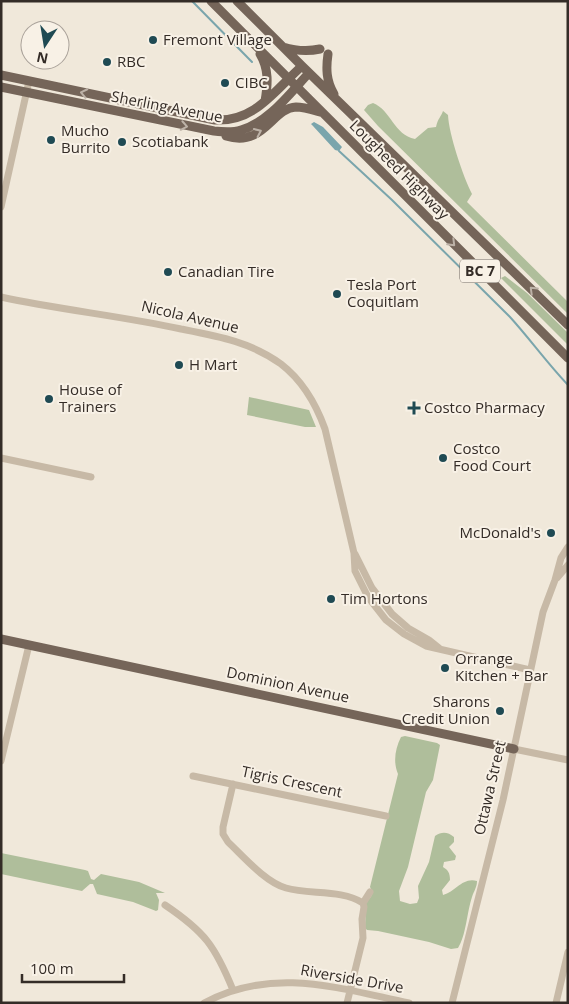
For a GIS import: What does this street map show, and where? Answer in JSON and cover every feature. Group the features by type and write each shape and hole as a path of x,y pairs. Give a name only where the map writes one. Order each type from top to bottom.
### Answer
{"main road":[{"name":"Lougheed Highway","path":"211,1 568,358"},
{"name":"Lougheed Highway","path":"237,1 568,325"},
{"path":"253,43 265,62 268,80 265,102"},
{"path":"283,47 296,51 324,52 328,82 341,104"},
{"name":"Sherling Avenue","path":"1,75 227,121 249,114 265,102 302,66"},
{"name":"Sherling Avenue","path":"1,87 214,132 234,131 253,125 263,119 309,73"},
{"path":"214,132 230,137 255,135 266,129 287,110 296,107 322,113"},
{"name":"Dominion Avenue","path":"1,639 514,749"}],"street":[{"path":"1,207 28,81"},
{"name":"Nicola Avenue","path":"1,298 46,307 142,320 229,338 255,349 280,364 302,386 319,411 326,429 354,553 354,565 365,592 375,607 386,620 404,634 426,646 530,670"},
{"path":"1,458 91,477"},
{"name":"Ottawa Street","path":"452,1003 503,800 543,612 561,558 568,547"},
{"name":"Nicola Avenue","path":"354,553 369,583 392,614 408,628 429,640 439,649"},
{"name":"Ottawa Street","path":"555,580 568,565"},
{"path":"357,575 374,598 383,601"},
{"path":"375,607 380,607 399,624 408,628"},
{"path":"1,761 29,645"},
{"name":"Dominion Avenue","path":"514,749 568,760"},
{"name":"Tigris Crescent","path":"193,776 386,816"},
{"path":"233,784 223,831 226,839 234,848 269,879 283,888 328,893 363,903"},
{"path":"347,1003 363,938 363,903 370,892"},
{"path":"165,905 182,916 207,940 221,962 233,990"},
{"path":"556,1003 568,952"},
{"name":"Riverside Drive","path":"204,1003 233,990 271,983 295,982 321,985 409,1003"}],"green space":[{"path":"373,103 384,111 402,133 415,139 428,128 436,127 443,111 448,115 457,155 472,194 467,202 568,302 568,314 378,126 364,110"},
{"path":"505,276 527,293 568,333 568,345 501,278"},
{"path":"249,397 309,410 316,427 305,427 247,415"},
{"path":"405,736 440,745 433,780 426,792 408,867 399,891 400,901 410,904 417,903 419,898 418,886 429,862 435,836 445,833 454,837 454,842 449,847 456,856 455,860 444,862 443,867 450,875 450,880 442,890 443,895 467,881 477,881 463,937 458,948 451,949 429,942 367,930 365,928 366,902 372,895 370,887 398,774 395,760 397,746 401,737"},
{"path":"1,853 85,870 88,871 91,879 94,880 101,874 139,882 165,893 156,893 159,900 158,910 156,911 133,902 97,894 93,884 90,884 82,891 1,874"}],"water":[{"path":"314,122 323,127 342,147 339,151 335,150 311,124"}],"waterway":[{"path":"192,1 252,62"},
{"path":"339,151 392,200 510,317 568,385"}],"place":[{"name":"Fremont Village","path":"153,40"},
{"name":"RBC","path":"107,62"},
{"name":"CIBC","path":"225,83"},
{"name":"Mucho Burrito","path":"51,140"},
{"name":"Scotiabank","path":"122,142"},
{"name":"Canadian Tire","path":"168,272"},
{"name":"Tesla Port Coquitlam","path":"337,294"},
{"name":"H Mart","path":"179,365"},
{"name":"House of Trainers","path":"49,399"},
{"name":"Costco Pharmacy","path":"414,408"},
{"name":"Costco Food Court","path":"443,458"},
{"name":"McDonald's","path":"551,533"},
{"name":"Tim Hortons","path":"331,599"},
{"name":"Orrange Kitchen + Bar","path":"445,668"},
{"name":"Sharons Credit Union","path":"500,711"}]}
